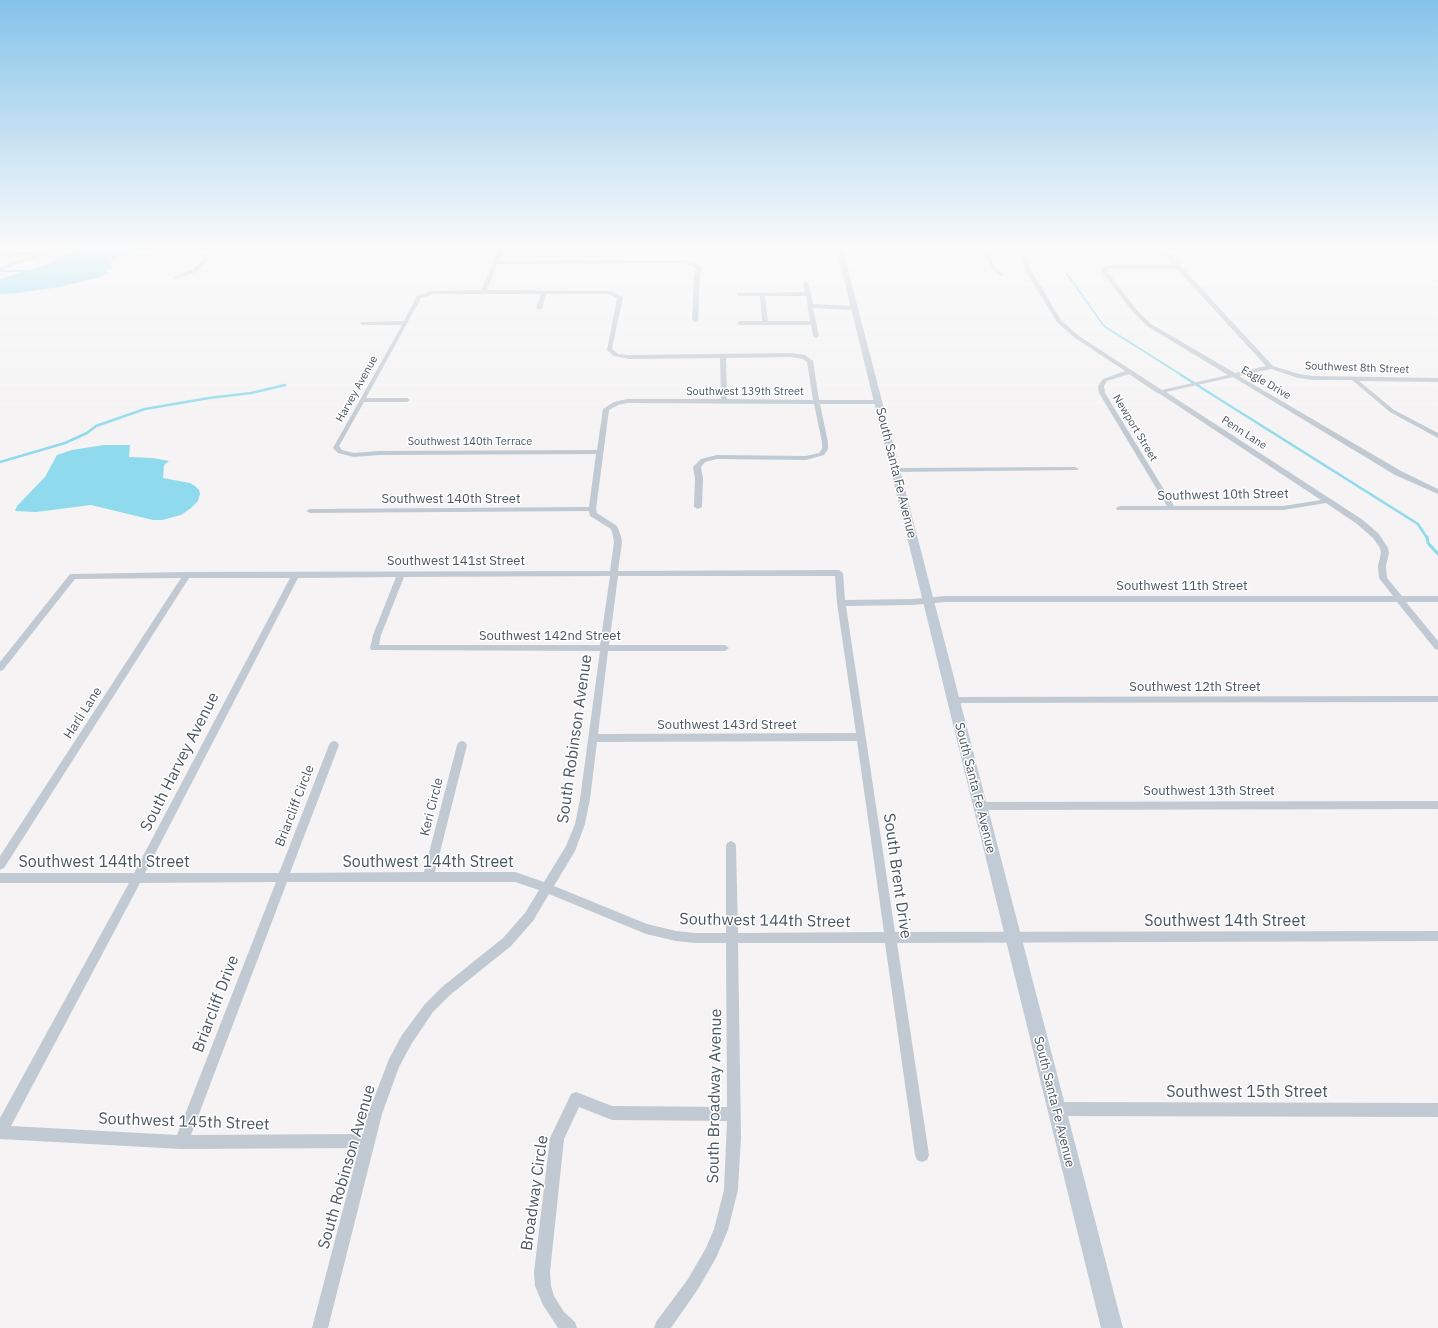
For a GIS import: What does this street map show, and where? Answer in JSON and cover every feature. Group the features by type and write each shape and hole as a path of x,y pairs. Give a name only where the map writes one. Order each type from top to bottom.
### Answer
{"main road":[{"name":"South Santa Fe Avenue","path":"853,309 878,402 1055,1109 1112,1328"}],"street":[{"name":"Harvey Avenue","path":"340,452 336,448 337,442 345,432 412,309"},
{"path":"618,309 610,349 616,355 629,357 791,355 805,357 811,363 816,402 826,449 822,454 806,458 717,457 703,460 697,467 699,478 698,507"},
{"path":"695,309 695,320"},
{"path":"764,309 765,323"},
{"path":"811,309 816,336"},
{"name":"Penn Lane","path":"1052,309 1060,321 1077,337 1366,527 1382,543 1385,553 1381,573 1388,586 1438,647"},
{"name":"Eagle Drive","path":"1133,309 1145,322 1233,375 1398,473 1438,492"},
{"path":"1217,309 1264,361 1272,367"},
{"path":"364,321 406,321"},
{"path":"740,323 813,323"},
{"path":"723,356 724,402"},
{"name":"Southwest 8th Street","path":"1160,392 1272,367 1305,377 1438,380"},
{"name":"Newport Street","path":"1130,372 1105,380 1101,386 1102,393 1172,508"},
{"path":"1354,379 1392,411 1438,436"},
{"path":"362,400 407,400"},
{"name":"Southwest 139th Street","path":"601,452 606,411 612,404 627,401 878,402"},
{"name":"Southwest 140th Terrace","path":"340,452 354,455 387,453 601,452"},
{"path":"592,509 601,452"},
{"path":"895,470 1075,469"},
{"name":"Southwest 10th Street","path":"1120,508 1283,508 1326,501"},
{"name":"Southwest 140th Street","path":"310,511 592,509"},
{"name":"South Robinson Avenue","path":"320,1328 375,1114 394,1064 418,1022 446,991 507,942 529,918 571,848 580,824 593,738 617,536 614,528 593,514 592,509"},
{"name":"Southwest 141st Street","path":"0,668 73,576 839,573"},
{"name":"South Brent Drive","path":"839,573 838,586 922,1155"},
{"name":"Southwest 142nd Street","path":"401,574 377,635 374,648 725,648"},
{"name":"Harli Lane","path":"0,865 187,575"},
{"name":"South Harvey Avenue","path":"0,1132 138,878 295,575"},
{"name":"Southwest 11th Street","path":"927,601 946,599 1438,599"},
{"path":"841,603 904,603 927,601"},
{"name":"Southwest 12th Street","path":"953,700 1438,699"},
{"name":"Southwest 143rd Street","path":"593,738 861,737"},
{"name":"Briarcliff Circle","path":"283,878 334,745"},
{"name":"Keri Circle","path":"428,877 462,745"},
{"name":"Southwest 13th Street","path":"979,806 1438,805"},
{"name":"South Broadway Avenue","path":"662,1328 693,1284 711,1252 721,1230 731,1190 734,1158 734,1114 731,846"},
{"name":"Southwest 144th Street","path":"0,878 515,877 653,931 695,938 1012,937"},
{"name":"Briarcliff Drive","path":"181,1142 283,878"},
{"name":"Southwest 14th Street","path":"1012,937 1438,936"},
{"name":"Broadway Circle","path":"569,1328 548,1300 543,1286 542,1272 557,1138 576,1100 612,1113 734,1114"},
{"name":"Southwest 15th Street","path":"1055,1109 1438,1110"},
{"name":"Southwest 145th Street","path":"0,1132 181,1142 368,1142"}],"water":[{"path":"104,445 130,445 129,457 153,458 169,461 164,465 163,478 190,483 195,486 199,490 200,494 198,501 181,515 162,520 153,520 91,505 36,512 15,511 17,506 45,477 57,455 72,450"}],"waterway":[{"path":"1092,309 1104,326 1183,376"},
{"path":"1181,375 1418,524 1427,538"},
{"path":"0,462 65,443 87,433 96,426 145,409 209,398 251,393 285,385"},
{"path":"1427,537 1428,543 1438,554"}]}
